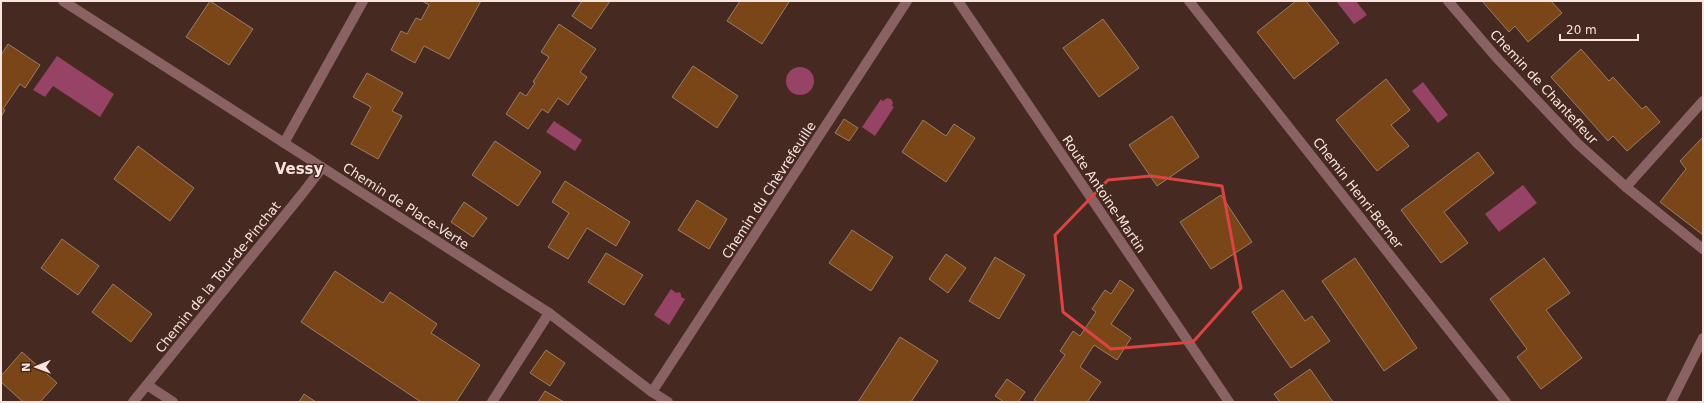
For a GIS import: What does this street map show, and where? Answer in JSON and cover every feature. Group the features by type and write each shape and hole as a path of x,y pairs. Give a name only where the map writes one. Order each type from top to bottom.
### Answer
{"street":[{"name":"Chemin de Place-Verte","path":"63,1 549,313 652,392 668,402"},
{"path":"284,143 364,1"},
{"name":"Chemin du Chèvrefeuille","path":"652,392 907,1"},
{"name":"Route Antoine-Martin","path":"958,1 1229,402"},
{"name":"Chemin Henri-Berner","path":"1189,1 1506,402"},
{"name":"Chemin de Chantefleur","path":"1448,1 1496,57 1578,144 1626,187 1703,249"},
{"path":"1626,187 1703,101"},
{"name":"Chemin de la Tour-de-Pinchat","path":"133,402 298,200 322,168"},
{"path":"492,402 549,313"},
{"path":"1671,402 1703,338"},
{"path":"147,385 173,402"}],"highlighted area":[{"path":"1151,176 1222,186 1241,288 1193,342 1111,349 1063,312 1055,235 1108,180"}],"shaded area":[{"path":"1336,1 1356,1 1367,15 1354,24"},
{"path":"57,56 114,94 100,117 53,86 45,97 33,90"},
{"path":"800,67 810,71 814,81 810,91 800,95 790,91 786,81 790,71"},
{"path":"1423,82 1448,115 1438,123 1412,91"},
{"path":"887,98 891,99 893,102 892,106 894,107 875,136 862,127 881,99 883,101"},
{"path":"554,121 582,140 575,151 546,132"},
{"path":"1523,185 1537,203 1499,232 1485,214"},
{"path":"671,289 676,293 679,292 681,297 685,299 669,325 654,315"}],"building":[{"path":"210,1 253,29 229,65 186,37"},
{"path":"422,1 481,1 449,59 424,46 415,63 391,50 401,31 407,34 416,18 421,20 429,5"},
{"path":"582,1 610,1 591,29 572,16"},
{"path":"740,1 789,2 762,44 727,21"},
{"path":"1296,1 1306,1 1339,43 1294,79 1257,32"},
{"path":"1482,1 1551,1 1562,13 1528,42 1515,26 1509,32"},
{"path":"1103,19 1139,68 1099,97 1063,48"},
{"path":"559,24 596,49 580,72 587,77 568,105 558,98 548,113 542,109 528,129 506,114 520,92 526,96 535,83 533,82 549,57 541,52"},
{"path":"8,44 40,65 25,88 20,84 3,109 5,110 1,117 1,55"},
{"path":"1581,49 1609,81 1613,77 1642,109 1646,106 1660,122 1627,151 1613,136 1608,141 1551,77"},
{"path":"693,66 738,96 717,128 672,97"},
{"path":"367,73 403,93 392,111 402,116 378,159 351,144 371,107 353,97"},
{"path":"1386,79 1410,110 1391,125 1409,146 1377,171 1336,120"},
{"path":"1172,116 1199,157 1157,186 1129,145"},
{"path":"844,119 858,128 849,141 835,133"},
{"path":"923,120 946,136 954,124 975,138 946,182 902,152"},
{"path":"1703,137 1703,235 1660,202 1686,169 1680,161"},
{"path":"495,141 541,172 518,206 472,175"},
{"path":"138,146 194,188 170,221 114,179"},
{"path":"1478,152 1494,173 1444,212 1468,243 1441,263 1401,210"},
{"path":"565,181 630,222 616,246 587,228 568,259 548,247 569,213 552,202"},
{"path":"1221,195 1252,242 1211,269 1180,222"},
{"path":"697,200 727,219 709,249 678,230"},
{"path":"464,202 487,218 473,237 451,222"},
{"path":"852,230 893,257 871,291 829,263"},
{"path":"62,239 99,266 78,295 41,268"},
{"path":"606,253 643,275 624,305 588,282"},
{"path":"946,254 966,268 948,293 929,279"},
{"path":"995,257 1025,275 999,319 969,301"},
{"path":"1355,258 1417,348 1384,371 1322,281"},
{"path":"1544,258 1570,293 1546,310 1582,358 1541,389 1517,357 1527,349 1490,299"},
{"path":"335,271 383,303 390,292 437,324 431,333 480,365 456,402 421,402 301,322"},
{"path":"1120,280 1134,290 1111,324 1131,338 1117,360 1094,345 1080,367 1101,382 1087,402 1037,402 1034,400 1065,355 1060,351 1073,331 1080,336 1096,312 1092,309 1105,290 1111,294"},
{"path":"113,284 152,314 131,342 92,312"},
{"path":"1283,290 1305,321 1312,316 1330,341 1291,368 1252,312"},
{"path":"900,337 938,361 911,402 858,402"},
{"path":"546,350 565,363 550,386 530,373"},
{"path":"22,352 57,383 40,402 23,402 1,382 1,376"},
{"path":"1310,369 1333,402 1280,402 1274,394"},
{"path":"1007,379 1025,392 1018,402 1004,402 995,396"},
{"path":"545,391 564,402 538,402"},
{"path":"304,394 316,402 299,402"}],"district":[{"name":"Vessy","path":"299,169"}]}
